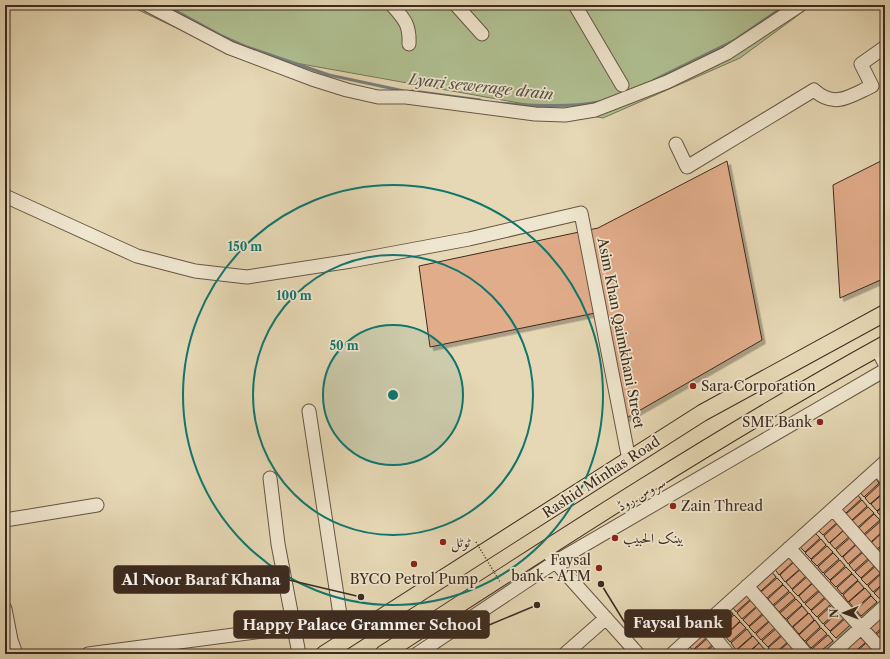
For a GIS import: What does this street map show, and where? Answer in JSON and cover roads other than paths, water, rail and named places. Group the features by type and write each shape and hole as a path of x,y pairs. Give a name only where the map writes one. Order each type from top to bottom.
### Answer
{"main road":[{"name":"Rashid Minhas Road","path":"324,654 702,413 885,313"},
{"path":"383,654 545,549 756,419 881,347"}],"street":[{"path":"148,5 230,48 312,79 347,90 378,97 406,97 535,114 565,115 595,110 667,82 727,53 800,5"},
{"path":"392,5 407,23 410,31 410,44"},
{"path":"456,5 482,34"},
{"path":"574,5 622,85"},
{"path":"676,144 687,167 814,90 822,97 831,101 843,99 872,86 861,64 885,47"},
{"name":"Asim Khan Qaimkhani Street","path":"5,196 137,256 195,271 247,277 351,261 469,239 581,213 629,460"},
{"path":"881,347 885,364"},
{"name":"سروس روڈ","path":"417,654 555,562 885,370"},
{"path":"309,411 344,641"},
{"path":"672,654 833,509 882,469"},
{"path":"270,478 278,544 299,654"},
{"path":"5,520 97,505"},
{"path":"833,509 885,568"},
{"path":"789,548 885,654"},
{"path":"545,549 638,654"},
{"path":"747,586 806,654"},
{"path":"832,654 885,606"},
{"path":"5,609 11,640 16,654"},
{"path":"565,654 606,618"},
{"path":"704,625 728,654"},
{"path":"88,654 294,626"}],"waterway":[{"name":"Lyari sewerage drain","path":"165,5 220,35 247,47 329,75 404,91"},
{"name":"Lyari sewerage drain","path":"654,80 735,40 786,5"},
{"name":"Lyari sewerage drain","path":"412,91 480,100"},
{"name":"Lyari sewerage drain","path":"497,103 574,105 599,102"}],"place":[{"name":"Sara Corporation","path":"693,386"},
{"name":"SME Bank","path":"820,422"},
{"name":"Zain Thread","path":"673,506"},
{"name":"بينک الحبيب","path":"615,538"},
{"name":"ٹوٹل","path":"443,542"},
{"name":"BYCO Petrol Pump","path":"414,564"},
{"name":"Faysal bank - ATM","path":"599,568"},
{"name":"Faysal bank","path":"601,584"},
{"name":"Al Noor Baraf Khana","path":"361,597"},
{"name":"Happy Palace Grammer School","path":"537,605"}]}
